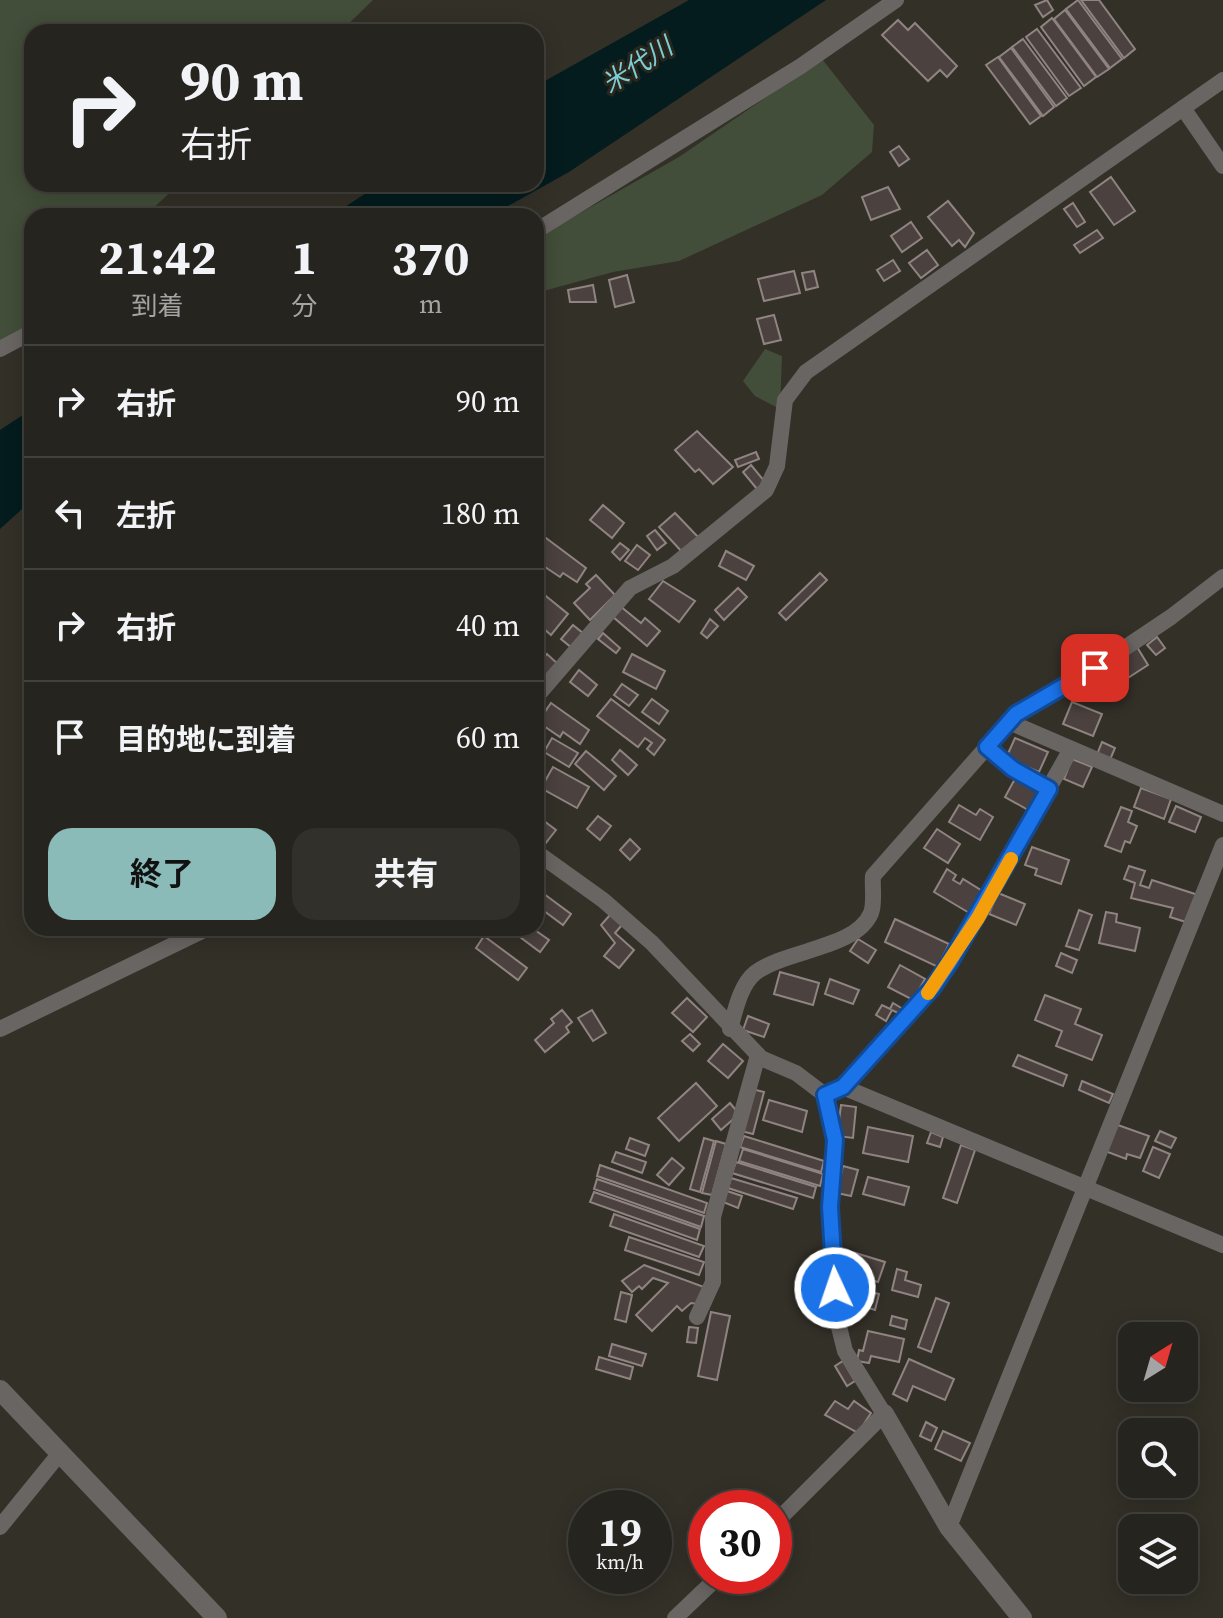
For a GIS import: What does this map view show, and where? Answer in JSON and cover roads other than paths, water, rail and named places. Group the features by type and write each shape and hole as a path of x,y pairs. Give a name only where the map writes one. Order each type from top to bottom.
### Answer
{"street":[{"path":"544,226 801,66 896,0"},
{"path":"544,688 630,588 673,566 766,490 777,466 785,400 806,372 1223,80"},
{"path":"1183,108 1223,166"},
{"path":"0,349 24,336"},
{"path":"730,1029 744,986 753,974 798,951 857,933 872,911 873,876 1016,714 1171,617 1223,577"},
{"path":"1009,722 1223,814"},
{"path":"987,747 1013,769 1049,789"},
{"path":"825,1095 843,1087 933,987 1071,749"},
{"path":"949,1527 1223,845"},
{"path":"544,858 603,900 652,943 730,1029 758,1055 796,1073 825,1095 835,1140 830,1207 836,1315 845,1351 949,1527 1022,1618"},
{"path":"0,1029 192,936"},
{"path":"697,1317 713,1282 713,1217 758,1055"},
{"path":"843,1087 1088,1186 1223,1245"},
{"path":"0,1390 217,1618"},
{"path":"792,1506 884,1414"},
{"path":"0,1527 60,1453"},
{"path":"675,1618 700,1594"}],"water":[{"name":"米代川","path":"689,0 826,0 544,186 544,82"},
{"name":"米代川","path":"368,192 533,192 504,208 343,208"},
{"path":"24,414 24,507 0,529 0,430"}]}
